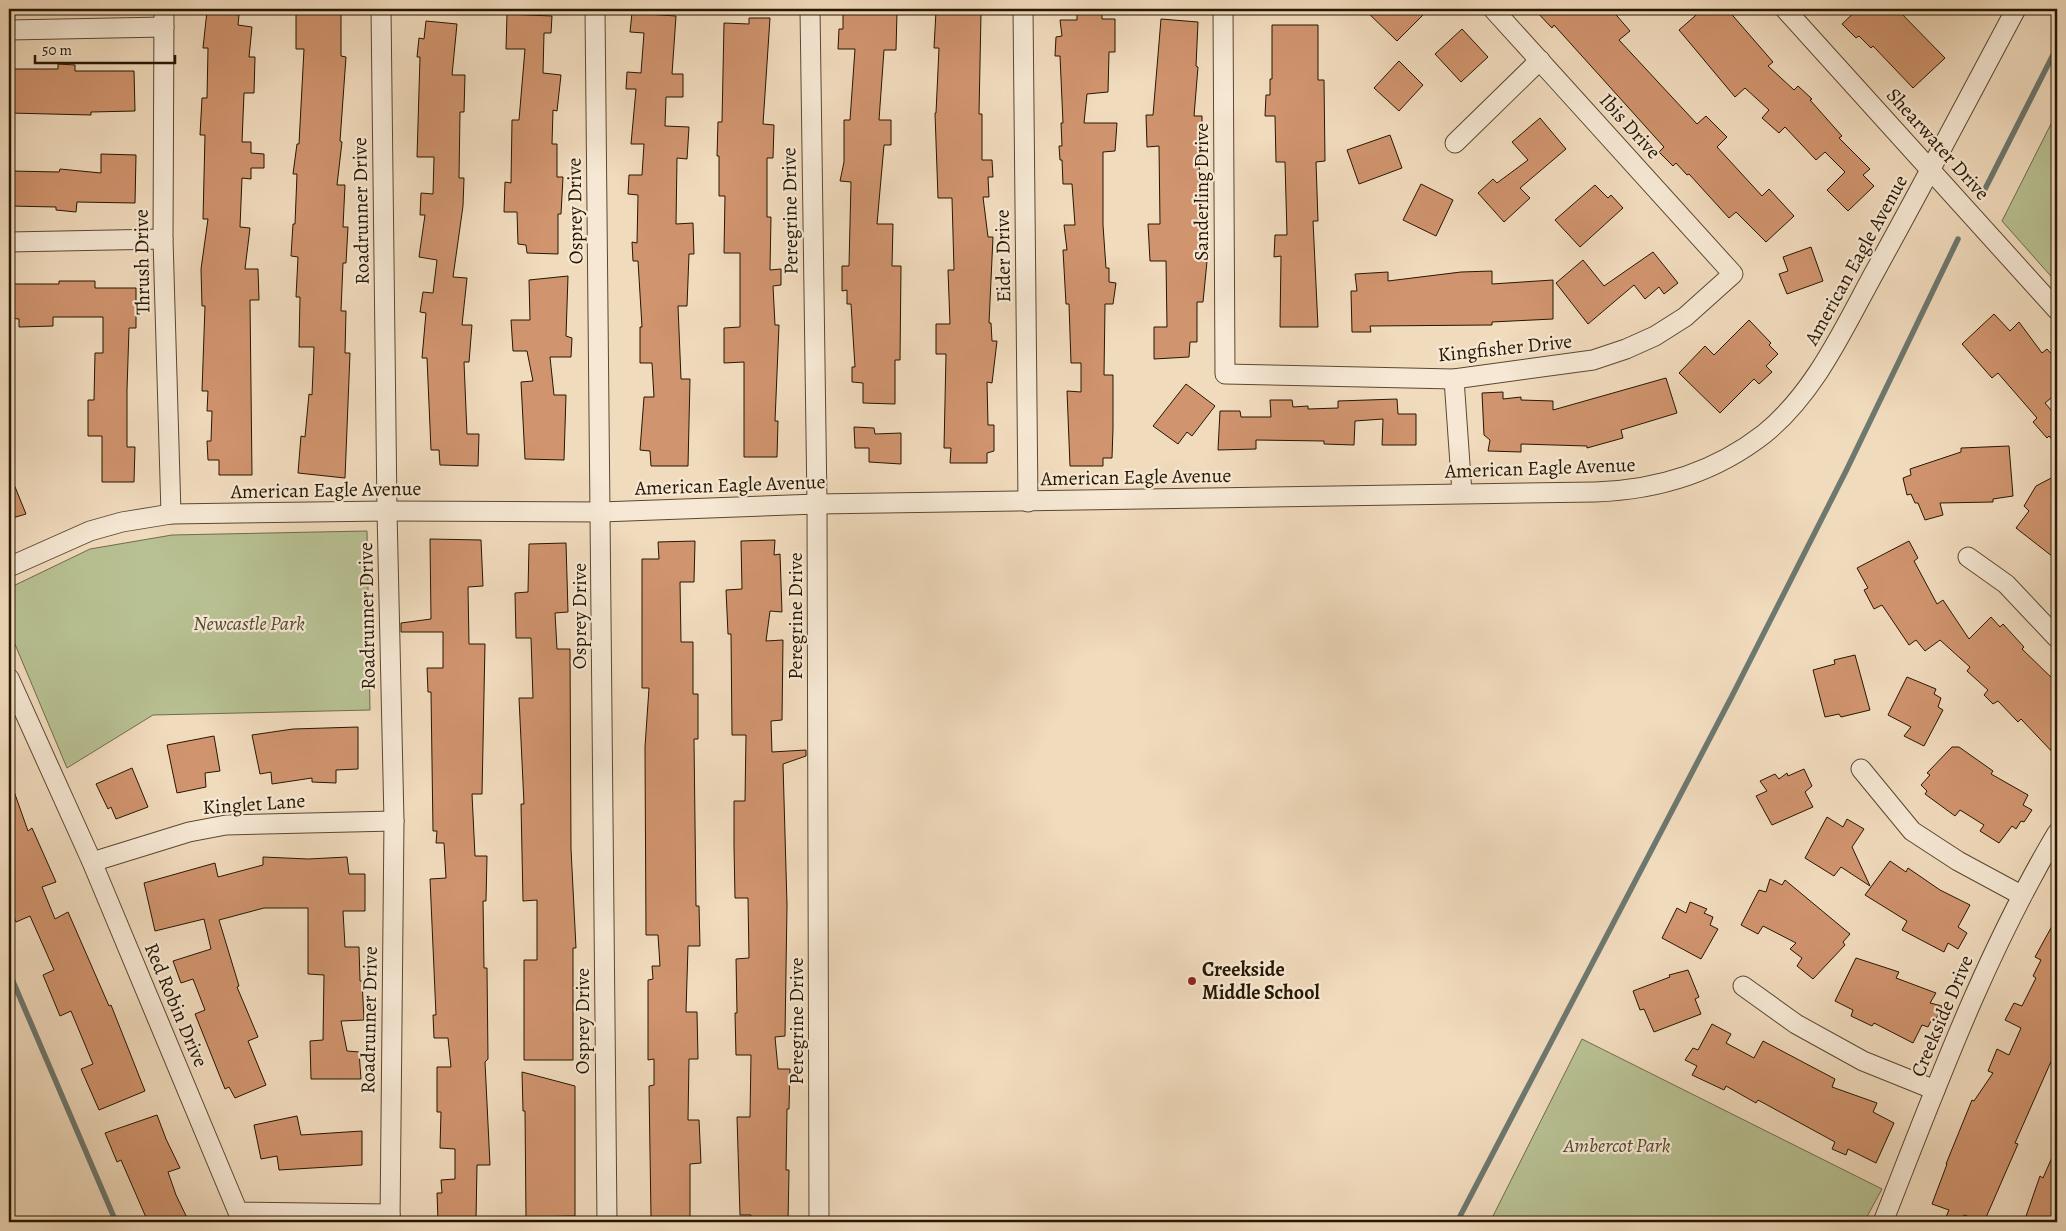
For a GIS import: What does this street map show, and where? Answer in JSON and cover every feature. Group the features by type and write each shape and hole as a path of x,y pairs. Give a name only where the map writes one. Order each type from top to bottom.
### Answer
{"street":[{"name":"Roadrunner Drive","path":"381,9 387,511 394,821 390,1218"},
{"name":"Osprey Drive","path":"595,9 606,1222"},
{"name":"Peregrine Drive","path":"810,9 817,504 819,1222"},
{"name":"Eider Drive","path":"1023,9 1028,502"},
{"name":"Sanderling Drive","path":"1222,9 1225,374"},
{"name":"Ibis Drive","path":"1493,9 1733,274"},
{"name":"Shearwater Drive","path":"1785,9 2057,310"},
{"name":"American Eagle Avenue","path":"9,567 90,531 122,522 171,514 387,511 601,512 817,504 1622,491 1648,488 1698,473 1743,449 1781,418 1811,384 1931,170 2016,9"},
{"path":"9,30 164,18"},
{"name":"Thrush Drive","path":"164,18 164,239 171,514"},
{"path":"1455,143 1540,60"},
{"path":"9,242 164,239"},
{"name":"Kingfisher Drive","path":"1225,374 1454,379 1592,360 1626,349 1655,336 1685,317 1733,274"},
{"path":"1454,379 1462,493"},
{"path":"1968,557 2006,584 2057,638"},
{"name":"Red Robin Drive","path":"9,678 92,862 238,1212 390,1218"},
{"path":"1861,769 1912,831 1958,861 2021,895"},
{"name":"Kinglet Lane","path":"92,862 172,836 226,825 394,821"},
{"name":"Creekside Drive","path":"1883,1222 1976,989 2021,895 2057,834"},
{"path":"1743,986 1796,1024 1863,1061 1935,1090"}],"green space":[{"path":"2057,112 2057,283 2002,221"},
{"name":"Newcastle Park","path":"367,531 370,710 153,715 67,768 9,630 9,588 90,549 172,535"},
{"name":"Ambercot Park","path":"1582,1039 1882,1189 1864,1222 1490,1222"}],"building":[{"path":"1077,9 1102,9 1102,19 1115,19 1115,52 1109,52 1108,92 1087,94 1084,123 1117,123 1115,151 1103,152 1103,225 1106,268 1109,268 1109,282 1116,283 1113,304 1105,304 1104,375 1113,375 1113,428 1112,458 1103,458 1103,466 1070,466 1067,391 1081,392 1081,363 1071,363 1069,304 1066,304 1063,250 1067,250 1064,225 1075,225 1072,184 1063,184 1062,160 1060,160 1059,146 1062,146 1061,123 1063,123 1060,56 1055,56 1056,37 1062,36 1060,20 1077,20"},
{"path":"1364,9 1429,9 1397,41"},
{"path":"1534,9 1611,9 1630,31 1619,40 1697,124 1706,116 1727,137 1717,147 1762,196 1769,189 1794,216 1766,242 1736,212 1729,218 1689,174 1687,175 1676,163 1673,166 1659,152 1664,147 1554,25 1552,28"},
{"path":"1703,9 1727,9 1773,62 1768,66 1794,90 1798,86 1812,99 1810,100 1842,136 1839,138 1870,169 1863,175 1874,186 1848,211 1827,190 1845,172 1825,152 1816,160 1785,127 1779,133 1762,118 1769,110 1745,88 1735,97 1679,30"},
{"path":"1858,9 1897,9 1945,58 1913,88 1873,46 1871,48 1859,36 1856,38 1842,24"},
{"path":"843,10 897,12 896,50 884,50 879,120 891,120 891,145 884,145 877,224 893,224 892,266 901,266 900,360 895,360 895,404 863,403 863,383 852,382 852,367 855,367 851,304 847,304 847,290 842,291 842,266 849,266 851,182 840,181 844,162 844,120 850,120 855,49 838,49 839,29 843,29"},
{"path":"207,11 239,15 238,25 252,27 249,57 255,57 254,93 244,93 242,142 251,142 251,153 264,154 264,168 251,168 251,179 242,178 240,227 250,228 245,269 258,269 259,300 250,300 252,475 219,475 219,460 208,460 207,441 211,441 212,411 207,411 208,391 202,391 205,306 202,306 201,269 208,219 203,219 205,135 200,135 202,98 207,98 208,48 203,48"},
{"path":"936,11 981,13 979,114 982,114 982,160 992,160 993,177 988,177 989,197 983,197 988,237 993,237 989,323 991,323 992,341 997,341 992,383 987,382 988,425 994,425 994,451 987,453 987,463 950,463 951,448 944,448 946,354 936,354 936,324 950,324 948,270 954,270 952,198 938,198 935,113 939,48 934,48"},
{"path":"296,12 341,12 341,56 346,57 340,141 342,142 337,185 345,185 343,227 348,227 346,263 343,263 341,311 346,311 345,353 350,353 345,478 298,473 301,436 305,437 309,394 312,395 314,347 299,347 300,297 296,297 298,257 291,256 293,224 295,224 297,174 293,174 297,144 299,144 304,49 296,49"},
{"path":"632,13 676,16 672,74 683,74 683,97 666,97 665,126 689,127 687,159 677,158 676,224 693,223 694,254 689,254 687,306 678,306 681,379 690,379 688,466 651,466 650,451 640,450 644,397 654,397 652,363 640,363 640,327 642,327 638,261 633,261 632,242 637,243 638,195 628,194 629,175 642,175 644,144 631,144 636,89 626,89 627,72 641,73 644,33 630,32"},
{"path":"507,14 552,16 551,33 544,33 543,73 561,75 557,111 553,110 552,144 557,144 557,177 563,177 561,214 558,214 558,254 527,253 526,245 518,244 517,212 504,212 505,182 511,183 512,120 519,120 525,49 506,49"},
{"path":"749,18 770,18 763,124 774,125 773,158 767,158 767,217 771,217 770,270 781,269 781,285 773,286 775,325 779,325 775,421 778,421 777,457 744,457 744,362 724,363 724,328 740,327 740,253 724,253 725,196 719,196 719,156 717,156 718,122 722,122 724,23 749,24"},
{"path":"1161,19 1198,22 1196,66 1198,67 1194,116 1202,116 1202,151 1199,151 1201,223 1202,240 1209,241 1203,302 1197,302 1197,342 1190,342 1189,357 1154,359 1154,327 1167,327 1166,261 1150,261 1148,224 1160,224 1159,146 1147,147 1146,115 1153,115"},
{"path":"426,21 457,24 452,75 465,75 464,112 460,112 459,178 464,178 463,206 453,277 467,278 462,325 472,325 469,362 464,362 467,434 479,434 478,466 440,465 439,450 431,450 427,358 422,358 426,313 420,312 423,292 433,293 437,260 419,257 425,215 420,215 421,193 433,194 434,157 417,157 420,57 417,57 419,38 424,39"},
{"path":"1272,25 1318,25 1318,80 1324,80 1325,161 1316,162 1318,221 1313,221 1318,327 1280,327 1281,256 1274,257 1275,235 1287,235 1285,162 1276,162 1275,116 1265,116 1266,95 1270,95 1270,79 1272,79"},
{"path":"1462,29 1488,57 1461,82 1435,54"},
{"path":"1399,61 1423,85 1399,111 1374,88"},
{"path":"58,64 75,65 75,71 134,71 135,111 91,112 91,115 9,113 9,69 58,69"},
{"path":"1540,118 1566,149 1520,188 1530,198 1504,222 1478,193 1493,179 1497,183 1528,160 1512,142"},
{"path":"1390,135 1402,168 1359,184 1347,150"},
{"path":"101,154 136,155 135,203 77,202 76,212 56,210 56,207 9,206 9,171 59,172 60,169 101,173"},
{"path":"1421,184 1453,200 1436,236 1403,220"},
{"path":"1595,185 1608,198 1611,195 1623,208 1580,247 1555,220"},
{"path":"1811,247 1823,281 1787,294 1779,274 1788,271 1783,257"},
{"path":"1653,252 1678,283 1664,294 1659,287 1645,299 1634,285 1588,324 1556,283 1583,260 1604,286"},
{"path":"1492,271 1492,284 1553,280 1553,319 1492,322 1492,325 1370,326 1371,332 1352,332 1351,291 1357,291 1355,274 1388,272 1388,281 1461,272"},
{"path":"568,276 566,336 572,338 571,357 550,357 554,395 566,395 564,460 525,459 521,382 533,381 527,351 513,351 511,320 530,320 529,280"},
{"path":"59,281 95,281 95,288 136,288 136,328 129,328 127,390 127,447 135,447 134,482 102,482 102,436 88,436 88,400 94,400 95,353 103,353 103,317 53,317 53,326 19,327 19,319 9,318 9,284 59,284"},
{"path":"1994,314 2010,331 2019,322 2042,353 2047,349 2057,360 2057,393 2045,403 2057,417 2057,445 2049,436 2047,438 2033,422 2037,418 1998,373 1992,378 1962,344"},
{"path":"1749,320 1771,343 1769,345 1778,354 1766,366 1772,372 1759,384 1754,379 1720,413 1679,373 1705,346 1714,355"},
{"path":"1666,378 1677,413 1621,430 1623,438 1587,448 1587,446 1521,444 1521,452 1488,451 1490,440 1484,435 1482,393 1503,392 1503,399 1521,397 1521,400 1553,401 1553,410"},
{"path":"1186,384 1215,406 1192,436 1187,432 1178,444 1153,426"},
{"path":"1397,399 1398,414 1416,414 1416,445 1382,445 1383,419 1355,421 1354,445 1324,444 1324,441 1256,440 1256,449 1218,450 1220,411 1240,411 1241,417 1271,417 1270,400 1292,400 1293,407 1308,406 1308,409 1338,408 1338,401"},
{"path":"854,427 874,428 875,434 901,433 901,464 869,462 869,448 855,448"},
{"path":"2009,446 2013,496 1993,499 1993,502 1940,503 1943,515 1925,520 1918,503 1915,503 1911,494 1907,495 1903,478 1911,475 1910,469 1961,452 1961,448"},
{"path":"9,472 26,514 9,519"},
{"path":"2057,475 2057,560 2016,528 2029,511 2024,506 2036,486"},
{"path":"430,539 481,540 483,586 468,587 469,644 485,644 482,794 472,794 475,856 487,856 486,901 483,901 484,968 487,968 488,1059 485,1062 490,1165 477,1165 476,1219 438,1220 437,1193 442,1193 441,1180 455,1179 455,1149 440,1148 441,1112 437,1112 437,1067 451,1067 448,1038 434,1038 433,1015 436,1015 430,879 446,878 444,843 436,843 437,831 433,831 431,692 428,692 427,668 443,668 443,632 401,632 401,623 431,619"},
{"path":"775,540 774,555 780,554 782,612 770,611 766,641 783,640 782,720 771,721 772,752 806,750 806,756 783,764 787,905 785,1036 775,1037 778,1069 790,1069 786,1170 789,1170 788,1222 751,1222 751,1215 740,1215 737,1117 750,1117 751,1055 736,1055 735,1013 737,1013 736,959 749,958 748,898 735,898 734,846 734,801 745,801 746,735 732,735 731,634 728,634 726,590 742,589 741,541"},
{"path":"695,541 694,582 680,582 681,642 693,642 693,694 698,694 698,739 694,739 696,906 699,906 700,946 688,946 686,1012 697,1012 698,1059 689,1059 688,1120 699,1120 701,1163 690,1164 690,1217 651,1217 649,1086 654,1085 654,1059 648,1060 648,980 653,979 652,966 660,966 658,935 646,935 645,747 649,688 642,688 642,559 659,559 658,542"},
{"path":"1909,541 1918,558 1914,561 1937,604 1943,600 1969,639 1991,617 2000,627 2003,624 2024,647 2022,649 2057,683 2057,757 2021,719 2018,722 1998,701 1993,704 1984,695 1988,690 1967,671 1970,667 1940,640 1925,651 1916,640 1909,645 1882,605 1874,609 1864,590 1868,588 1857,568"},
{"path":"566,543 568,612 555,613 557,649 570,649 571,849 576,948 573,948 573,1060 524,1060 524,960 537,960 537,900 523,901 521,804 524,804 519,698 533,698 531,638 516,638 515,593 528,592 529,544"},
{"path":"1855,655 1870,710 1841,717 1839,714 1825,717 1813,670 1835,664 1834,660"},
{"path":"1907,677 1936,689 1934,694 1941,698 1938,707 1943,710 1924,746 1904,736 1911,727 1888,715"},
{"path":"358,727 358,769 336,770 336,783 312,782 312,778 272,784 271,772 260,774 252,735 293,729"},
{"path":"214,736 220,771 205,773 206,787 177,793 167,745"},
{"path":"1952,747 1959,747 1993,771 1991,774 2028,795 2023,805 2032,810 2024,822 2021,821 2016,829 2012,826 1999,843 1980,831 1984,825 1960,810 1955,816 1925,794 1927,791 1921,785 1930,775 1927,773"},
{"path":"132,768 148,807 116,819 111,807 108,809 96,784"},
{"path":"1804,769 1812,786 1805,792 1813,807 1772,825 1756,796 1767,791 1760,781 1775,774 1779,779 1787,773 1788,776"},
{"path":"9,783 11,783 28,831 32,828 56,882 42,887 55,919 68,912 109,1006 111,1005 145,1091 99,1110 81,1069 93,1064 71,1011 60,1016 43,975 54,970 30,916 16,922 9,906"},
{"path":"1827,817 1843,827 1847,819 1864,829 1852,847 1870,886 1841,867 1834,876 1805,858"},
{"path":"263,857 308,859 347,857 349,874 365,874 365,911 343,911 345,947 359,947 364,1020 341,1021 347,1051 359,1052 361,1079 311,1079 310,1041 323,1040 324,975 308,974 308,908 264,908 219,920 239,986 237,987 258,1037 248,1041 266,1085 235,1098 229,1087 225,1089 195,1014 205,1010 193,979 181,983 173,961 211,949 204,919 155,931 144,883 215,863 218,877 263,865"},
{"path":"1890,861 1906,872 1908,868 1940,890 1970,905 1958,927 1967,933 1958,949 1948,943 1944,952 1902,930 1907,921 1865,895"},
{"path":"1770,879 1782,885 1785,880 1850,934 1843,942 1845,945 1813,979 1797,966 1802,958 1790,949 1796,943 1763,926 1758,934 1741,925 1759,890 1766,892"},
{"path":"1690,902 1707,909 1704,913 1713,917 1710,925 1718,929 1701,959 1662,938 1677,908 1686,913"},
{"path":"2057,917 2057,1048 2015,1143 2018,1144 1984,1222 1964,1215 1961,1222 1958,1222 1946,1217 1949,1210 1932,1204 1972,1100 1974,1101 1993,1073 1988,1071 1997,1049 2009,1055 2021,1028 2005,1020 2014,1003 2022,1006 2036,978 2033,976 2041,960 2035,957"},
{"path":"1856,958 1899,972 1896,978 1936,993 1930,1003 1942,1006 1936,1019 1932,1019 1928,1027 1922,1025 1913,1043 1874,1023 1872,1026 1851,1016 1853,1010 1835,1001"},
{"path":"1688,970 1699,997 1695,999 1701,1014 1654,1032 1644,1009 1640,1010 1633,991 1670,977 1669,975"},
{"path":"1712,1024 1731,1034 1726,1043 1754,1058 1763,1041 1835,1079 1832,1087 1877,1103 1873,1112 1894,1123 1876,1163 1848,1149 1846,1155 1832,1149 1835,1142 1758,1100 1756,1103 1726,1086 1724,1090 1692,1075 1697,1066 1685,1060 1693,1048 1698,1050"},
{"path":"522,1072 575,1086 575,1216 526,1217 525,1111 523,1111"},
{"path":"157,1115 180,1168 168,1172 176,1195 189,1222 148,1222 121,1160 117,1162 105,1133"},
{"path":"297,1116 301,1135 362,1131 362,1165 279,1170 277,1156 261,1159 254,1125"},
{"path":"2057,1146 2057,1222 2024,1222 2040,1176 2043,1178"}],"waterway":[{"path":"1984,191 2057,47"},
{"path":"1457,1222 1732,696 1846,471 1958,239"},
{"path":"9,972 116,1222"}],"place":[{"name":"Creekside Middle School","path":"1192,981"}]}
